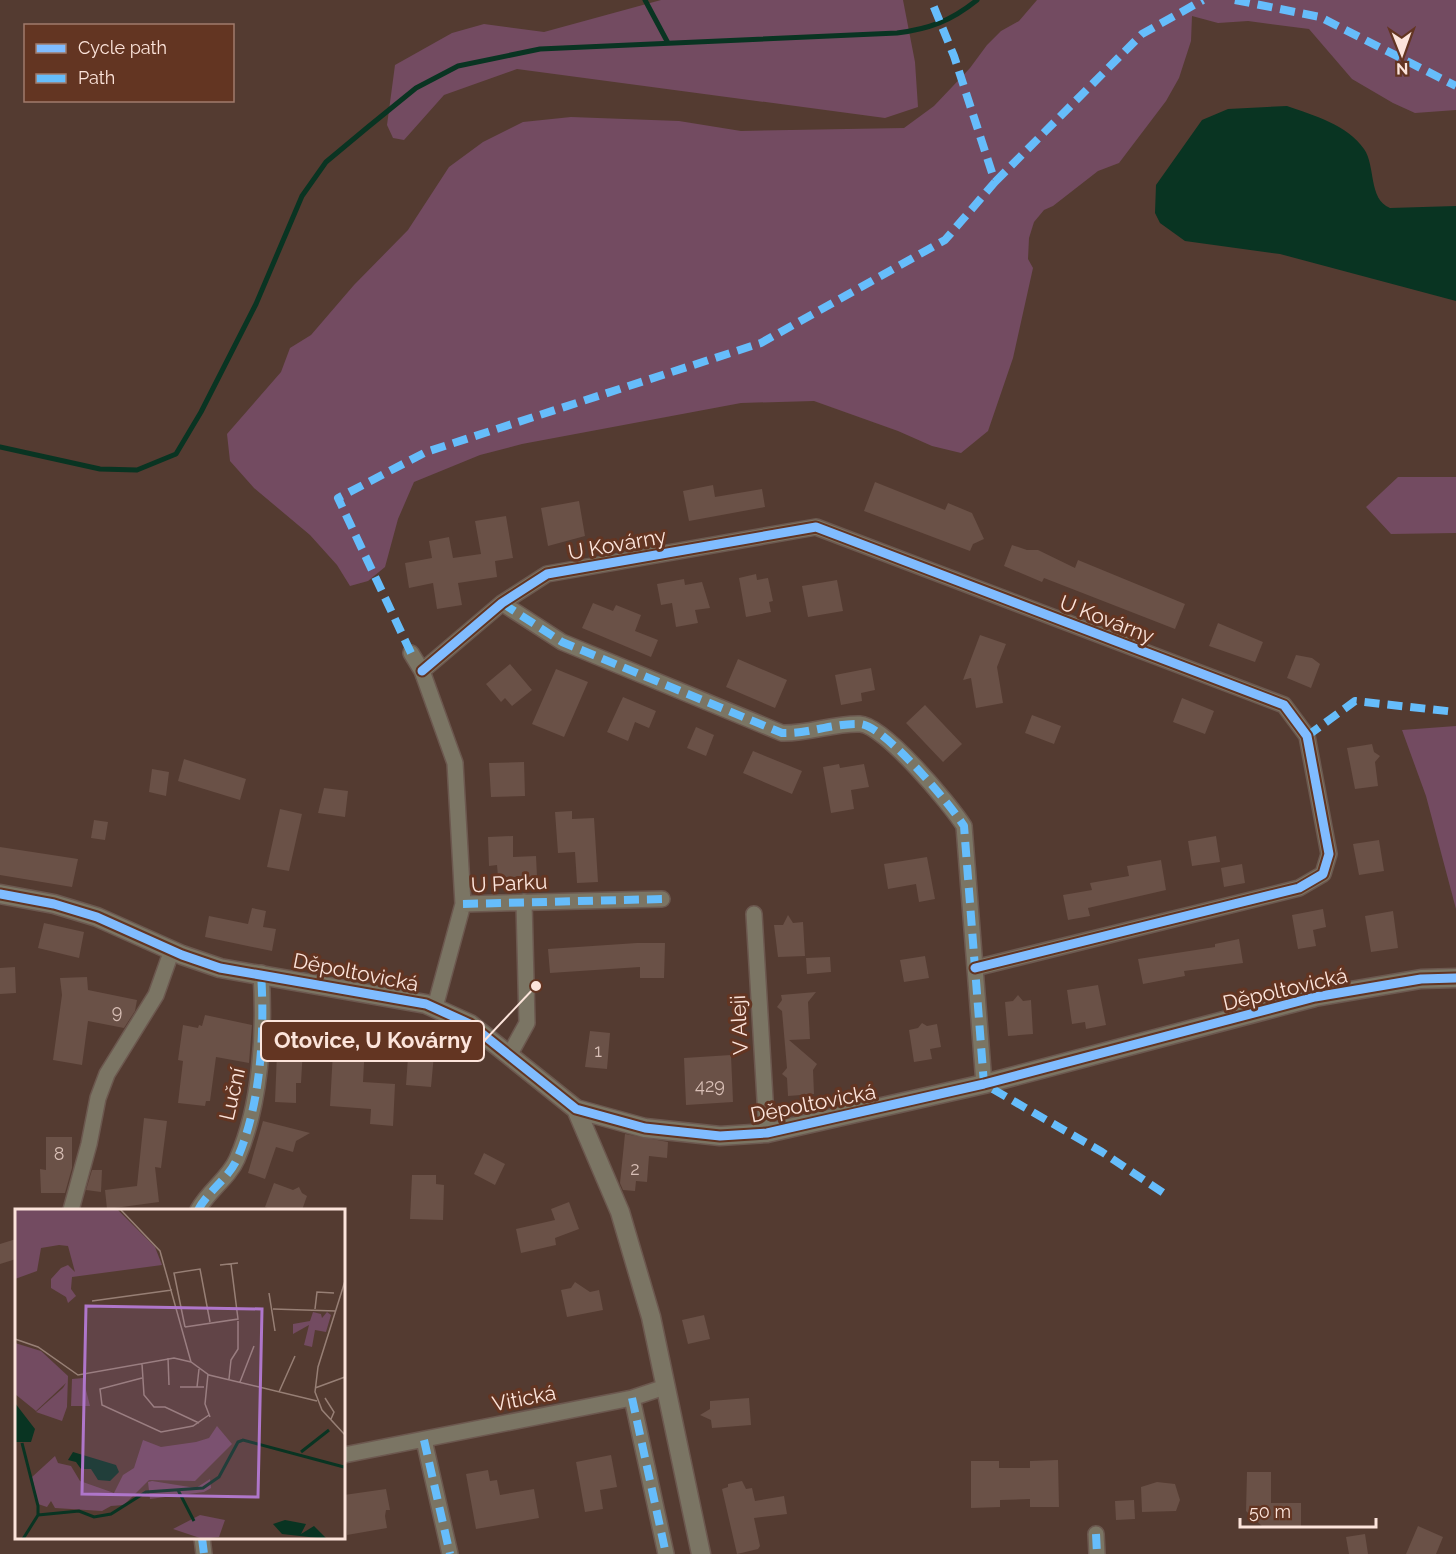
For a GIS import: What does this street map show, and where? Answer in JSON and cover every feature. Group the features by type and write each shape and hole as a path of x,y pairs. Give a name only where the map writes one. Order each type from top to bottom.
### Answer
{"street":[{"name":"U Kovárny","path":"422,671 502,603 547,574 816,527 1284,705 1307,736 1329,854 1323,874 1299,888 975,968"},
{"path":"502,603 562,642 782,733 802,734 859,724 880,732 949,803 964,826 984,1084"},
{"path":"411,653 422,671 455,763 463,904"},
{"name":"Děpoltovická","path":"0,894 54,904 98,917 172,951 220,968 261,973 435,1007 470,1024 576,1109 645,1128 720,1136 767,1133 984,1084 1315,997 1421,979 1456,978"},
{"name":"U Parku","path":"435,1007 463,904 662,898"},
{"path":"510,1054 526,1023 524,902"},
{"name":"V Aleji","path":"754,914 767,1133"},
{"path":"71,1209 89,1144 98,1098 107,1074 156,995 172,951"},
{"name":"Luční","path":"199,1209 206,1196 237,1161 247,1126 263,1054 261,973"},
{"name":"Děpoltovická","path":"576,1109 620,1212 651,1317 701,1554"},
{"name":"Vitická","path":"345,1455 632,1398 665,1388"},
{"path":"632,1398 666,1554"},
{"path":"424,1440 450,1554"},
{"path":"1096,1534 1097,1554"},
{"path":"202,1539 204,1554"}],"shaded area":[{"path":"661,0 903,0 915,62 918,107 885,118 517,69 444,95 404,140 393,138 387,125 395,65 452,33 484,24 544,32"},
{"path":"1037,0 1456,0 1456,110 1415,113 1393,103 1352,79 1309,29 1248,21 1218,23 1192,16 1191,41 1179,78 1166,101 1119,163 1098,171 1053,206 1044,210 1034,222 1029,238 1028,259 1033,268 1013,358 988,431 961,453 932,446 898,431 814,401 741,403 522,444 480,455 414,482 398,519 385,567 368,581 350,586 337,565 310,535 254,488 230,461 227,434 281,372 290,348 311,335 354,285 408,230 449,167 483,142 523,122 571,117 679,121 741,131 904,128 934,106 970,68 987,45 1001,31 1019,21"},
{"path":"1287,106 1339,127 1357,141 1368,156 1375,190 1383,204 1390,208 1456,206 1456,301 1280,254 1185,241 1160,223 1155,213 1156,185 1202,120 1228,109"},
{"path":"1398,477 1456,477 1456,533 1391,534 1366,507"},
{"path":"1456,726 1456,909 1426,796 1402,730"}],"building":[{"path":"875,482 945,510 948,503 972,513 984,539 973,544 970,551 864,511"},
{"path":"713,485 715,497 762,489 765,507 689,521 683,491"},
{"path":"579,501 585,536 548,546 541,508"},
{"path":"506,516 513,558 495,561 497,577 458,583 462,605 437,609 433,583 409,588 405,563 432,558 429,541 449,537 453,558 481,554 475,521"},
{"path":"1012,545 1027,550 1038,550 1075,568 1078,560 1185,604 1175,629 1044,578 1042,582 1004,566"},
{"path":"756,574 757,580 768,578 773,601 769,602 771,612 746,617 739,578"},
{"path":"684,579 685,585 702,582 710,608 695,610 698,623 676,627 672,603 661,605 657,584"},
{"path":"837,580 843,611 808,617 802,586"},
{"path":"593,603 613,611 616,605 641,615 635,631 658,640 651,657 582,628"},
{"path":"1218,623 1263,642 1255,662 1209,646"},
{"path":"980,635 1006,644 997,667 1003,703 976,708 971,678 963,680"},
{"path":"1296,655 1312,658 1320,664 1311,688 1287,678"},
{"path":"738,659 787,680 775,708 726,687"},
{"path":"510,664 532,690 512,706 505,698 501,702 486,684"},
{"path":"871,668 875,690 861,693 862,701 841,705 835,675"},
{"path":"556,669 588,682 564,737 532,724"},
{"path":"623,697 656,711 649,728 635,722 628,741 607,732"},
{"path":"1182,698 1214,711 1205,734 1173,722"},
{"path":"925,705 962,744 943,762 906,723"},
{"path":"1032,715 1061,726 1054,744 1025,733"},
{"path":"696,727 714,735 706,756 687,748"},
{"path":"1372,744 1374,752 1380,756 1375,762 1378,786 1355,789 1347,748"},
{"path":"753,751 802,771 792,794 743,773"},
{"path":"184,759 246,779 240,800 178,781"},
{"path":"524,762 525,796 491,797 489,763"},
{"path":"839,764 840,768 864,764 869,787 851,790 854,809 831,813 823,767"},
{"path":"152,769 169,772 166,796 149,792"},
{"path":"324,788 348,791 345,817 318,813"},
{"path":"280,809 302,814 289,871 267,867"},
{"path":"572,811 572,819 594,818 598,882 577,883 575,852 558,853 555,812"},
{"path":"94,820 108,822 105,840 91,838"},
{"path":"513,836 513,857 536,856 537,877 498,877 497,865 489,866 488,837"},
{"path":"1216,836 1220,862 1192,866 1188,841"},
{"path":"1379,840 1384,871 1359,875 1353,844"},
{"path":"0,847 78,859 72,887 0,875"},
{"path":"927,857 935,899 919,902 916,884 888,889 884,864"},
{"path":"1161,860 1166,890 1088,908 1090,916 1068,920 1063,895 1092,890 1090,883 1129,876 1127,866"},
{"path":"1242,864 1245,883 1224,887 1221,868"},
{"path":"252,908 266,911 263,927 276,929 272,951 205,937 209,916 248,924"},
{"path":"1323,909 1326,927 1313,930 1316,946 1298,949 1292,915"},
{"path":"1393,911 1398,948 1371,952 1365,916"},
{"path":"788,915 793,923 803,922 805,956 778,957 774,925 783,925"},
{"path":"44,923 84,932 79,958 38,948"},
{"path":"1239,939 1243,963 1184,971 1185,976 1143,984 1138,959 1215,947 1215,944"},
{"path":"665,943 664,978 640,978 640,967 550,973 548,949"},
{"path":"925,956 929,978 904,982 900,960"},
{"path":"830,957 831,972 807,974 806,958"},
{"path":"15,967 16,993 0,994 0,968"},
{"path":"87,977 88,990 137,1000 135,1011 124,1028 88,1021 82,1065 53,1060 62,995 60,978"},
{"path":"1098,985 1106,1025 1086,1029 1085,1022 1072,1024 1067,990"},
{"path":"816,992 808,1002 810,1039 789,1040 817,1064 813,1070 814,1094 788,1096 787,1078 782,1074 787,1068 782,1011 777,1007 782,1000 781,995"},
{"path":"1018,995 1023,1001 1031,1000 1033,1034 1008,1036 1005,1002 1013,1001"},
{"path":"205,1015 252,1025 249,1063 216,1057 210,1101 206,1101 205,1106 178,1103 183,1061 178,1060 183,1025 198,1028 199,1025 202,1026"},
{"path":"314,1022 366,1025 363,1082 395,1084 393,1126 370,1124 371,1109 330,1106 333,1051 303,1048 301,1083 296,1083 296,1103 275,1102 278,1027 314,1028"},
{"path":"922,1023 927,1026 937,1024 941,1047 930,1049 932,1059 914,1062 909,1030 918,1028"},
{"path":"410,1030 436,1033 431,1087 406,1085"},
{"path":"590,1031 610,1033 607,1069 585,1067"},
{"path":"731,1055 733,1102 686,1105 684,1058"},
{"path":"144,1118 167,1121 161,1168 155,1167 159,1202 107,1209 105,1190 137,1186"},
{"path":"263,1121 310,1133 296,1141 293,1152 276,1147 265,1179 248,1173"},
{"path":"625,1134 668,1142 667,1158 649,1156 647,1182 636,1181 635,1191 623,1190 620,1183"},
{"path":"46,1137 72,1137 72,1168 65,1193 41,1193 40,1169 46,1170"},
{"path":"484,1153 505,1164 495,1185 474,1174"},
{"path":"92,1170 102,1170 101,1192 86,1190"},
{"path":"412,1175 436,1175 436,1184 444,1185 443,1220 410,1219"},
{"path":"274,1183 293,1190 299,1187 307,1196 302,1209 265,1207"},
{"path":"569,1202 579,1229 555,1238 556,1245 521,1253 516,1229 555,1220 551,1209"},
{"path":"15,1239 15,1259 0,1264 0,1244"},
{"path":"575,1282 590,1292 599,1290 603,1310 567,1317 561,1290 571,1288"},
{"path":"704,1315 710,1339 688,1344 682,1320"},
{"path":"749,1398 751,1425 712,1428 711,1420 700,1415 710,1409 710,1401"},
{"path":"611,1455 617,1487 600,1490 603,1509 585,1512 576,1462"},
{"path":"1058,1460 1059,1507 1030,1507 1030,1499 1000,1500 1000,1507 971,1508 971,1461 999,1461 999,1468 1030,1468 1030,1461"},
{"path":"488,1470 490,1481 497,1480 500,1495 534,1489 539,1518 476,1529 466,1474"},
{"path":"1247,1472 1271,1472 1271,1503 1301,1503 1301,1527 1263,1527 1246,1511"},
{"path":"742,1481 746,1489 752,1488 755,1501 784,1496 787,1514 754,1518 760,1546 758,1549 737,1554 722,1489 728,1487 728,1484"},
{"path":"1157,1482 1175,1484 1180,1500 1176,1511 1142,1512 1141,1487"},
{"path":"386,1489 390,1510 386,1510 385,1516 387,1528 347,1535 345,1495"},
{"path":"1134,1500 1135,1519 1116,1520 1115,1501"},
{"path":"1418,1526 1443,1537 1436,1554 1406,1554"},
{"path":"1365,1534 1368,1554 1349,1554 1346,1537"}],"waterway":[{"path":"645,0 668,43"},
{"path":"0,447 100,469 137,470 176,454 201,412 256,304 302,196 326,162 416,88 458,66 540,49 897,33 939,23 977,0"}],"marked path":[{"path":"411,653 338,498 426,452 761,343 945,240 995,182 954,56 931,0"},
{"path":"995,182 1142,34 1203,0"},
{"path":"1235,0 1320,17 1456,86"},
{"path":"502,603 562,642 782,733 860,724 871,728 900,751 931,784 964,826 984,1084 1102,1152 1168,1196"},
{"path":"1307,736 1355,701 1456,712"},
{"path":"463,904 662,899"},
{"path":"199,1209 233,1166 245,1138 260,1068 261,973"},
{"path":"632,1398 666,1554"},
{"path":"424,1440 450,1554"},
{"path":"1096,1534 1097,1554"},
{"path":"202,1539 204,1554"}],"cycle path":[{"path":"422,671 502,603 547,574 816,527 1284,705 1307,736 1329,854 1323,874 1299,888 975,968"},
{"path":"0,894 54,904 97,917 182,955 220,968 426,1004 470,1024 576,1109 645,1128 720,1136 767,1133 984,1084 1315,997 1421,979 1456,978"}],"place":[{"name":"Otovice, U Kovárny","path":"536,986"}]}
